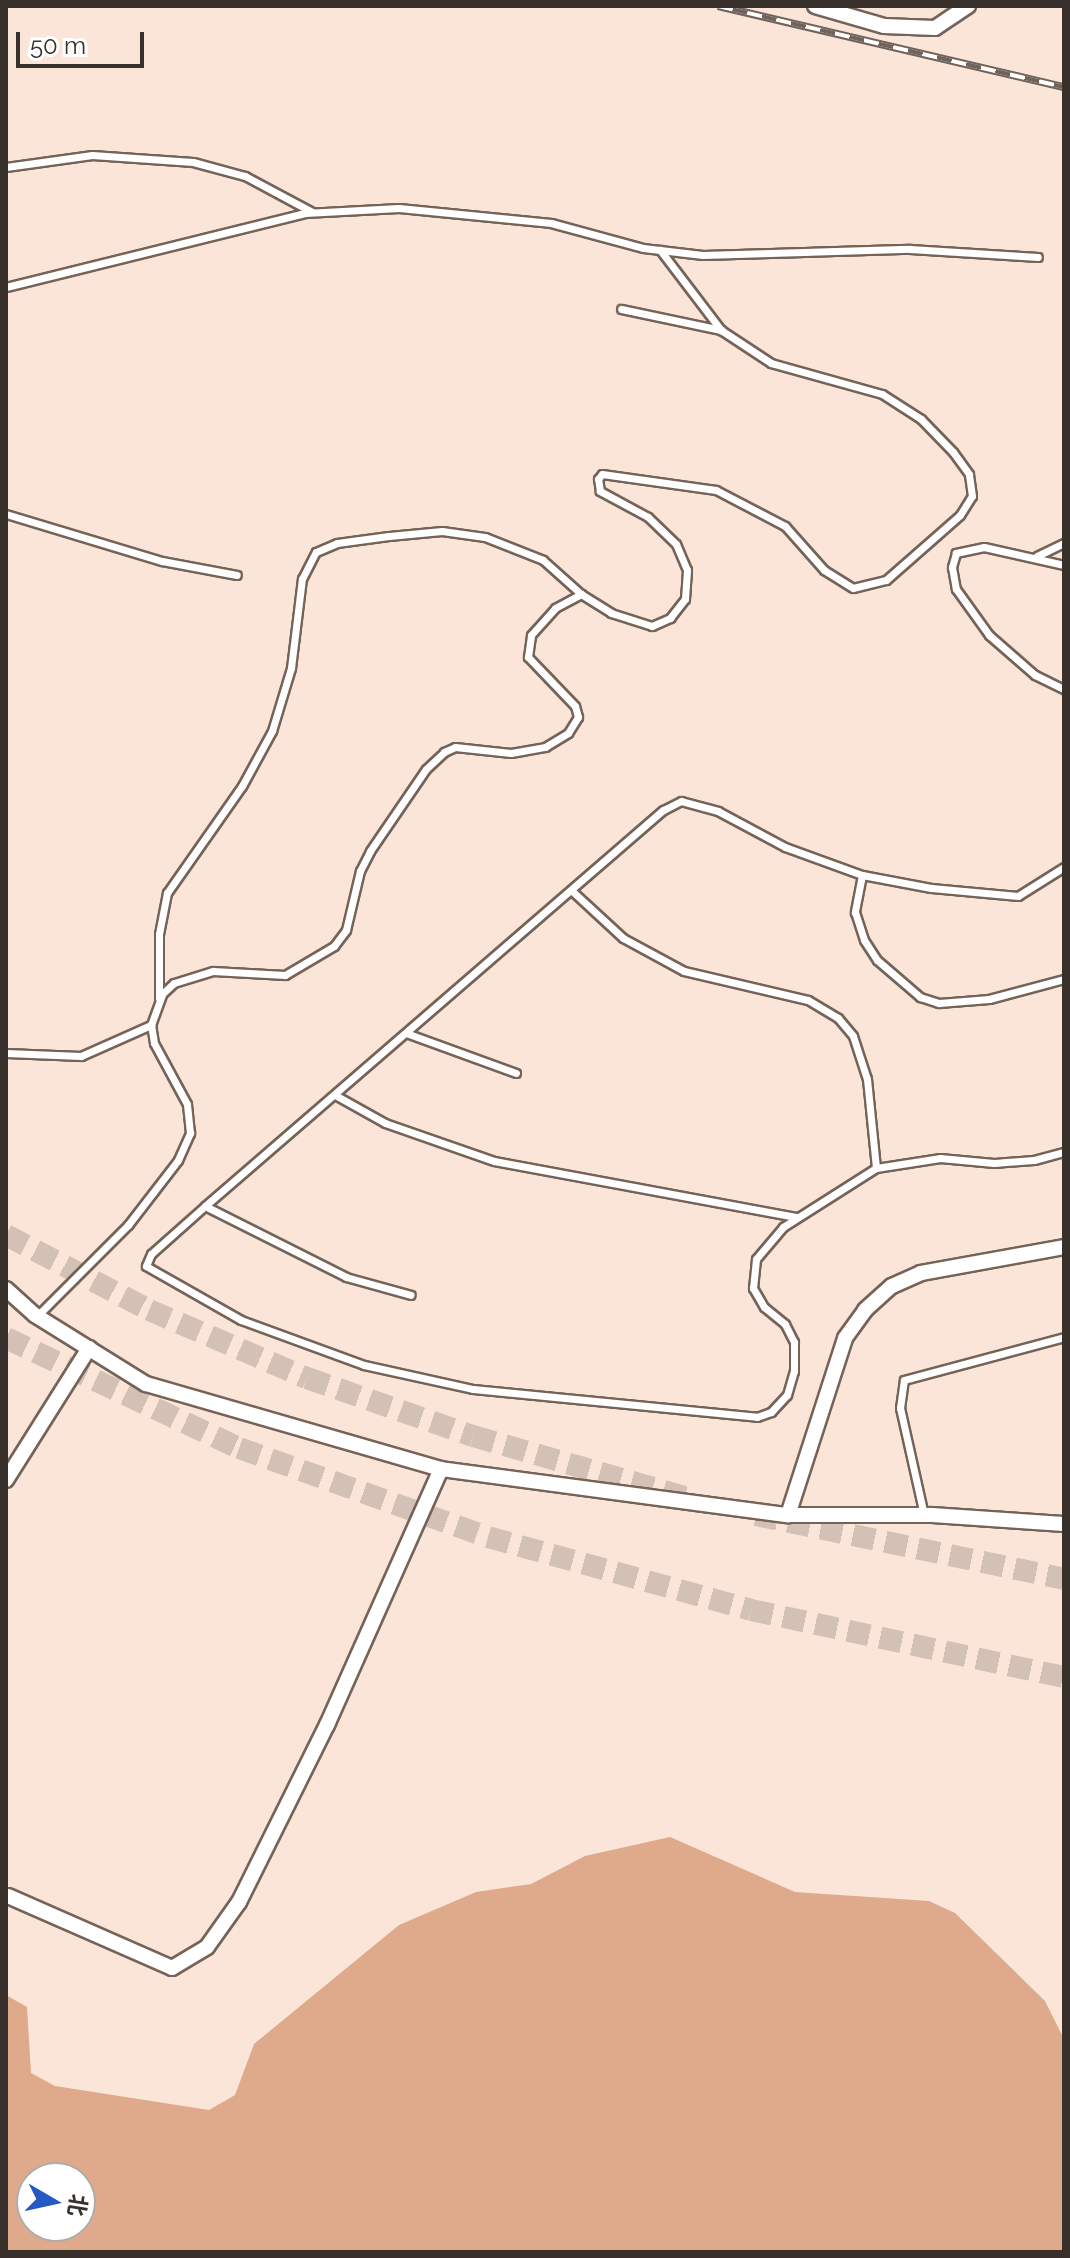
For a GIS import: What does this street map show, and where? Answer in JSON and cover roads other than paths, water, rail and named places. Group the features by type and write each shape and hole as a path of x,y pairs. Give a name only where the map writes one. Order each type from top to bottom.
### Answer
{"street":[{"path":"815,6 884,26 935,28 968,6"},
{"path":"788,1515 845,1338 865,1310 892,1286 921,1273 1064,1247"},
{"path":"6,1289 37,1316 146,1384 441,1469 788,1515 924,1515 1064,1524"},
{"path":"6,1480 89,1348"},
{"path":"8,1896 172,1968 207,1947 239,1902 327,1725 441,1469"}],"lane":[{"path":"6,167 92,155 193,162 245,176 313,213"},
{"path":"6,287 313,213 399,208 471,212 551,223 660,250 703,255 910,249 1038,257"},
{"path":"37,1316 128,1225 178,1160 190,1133 187,1104 154,1043 151,1025 159,1000 159,934 167,893 242,786 272,731 291,668 302,579 316,552 337,543 402,534 442,531 485,537 543,560 581,594 611,613 652,626 670,618 685,599 687,570 676,544 648,517 600,491 602,474 716,490 785,526 824,570 853,588 886,580 960,515 972,496 969,474 921,419 882,394 771,363 721,330 660,250"},
{"path":"621,309 721,330"},
{"path":"6,514 162,561 237,575"},
{"path":"1037,556 1064,543"},
{"path":"1064,565 1037,556 966,549 956,553 952,567 956,589 989,635 1035,675 1064,689"},
{"path":"159,1000 174,983 193,975 285,975 334,946 346,930 360,871 370,851 426,769 444,752 455,747 511,753 545,747 568,733 578,717 575,706 528,657 529,641 555,608 581,594"},
{"path":"1064,867 1018,896 979,896 862,875 785,847 718,811 681,801 571,890 205,1206 151,1254 146,1266 241,1320 295,1343 473,1389 757,1417 771,1412 787,1395 794,1342 785,1324 764,1307 753,1288 753,1270 767,1243 796,1217 876,1168 940,1158 1021,1161 1064,1152"},
{"path":"862,875 855,912 864,940 877,960 920,997 939,1003 989,999 1064,979"},
{"path":"571,890 623,938 684,971 808,1000 838,1018 853,1036 867,1079 876,1168"},
{"path":"6,1053 81,1056 151,1025"},
{"path":"406,1033 516,1073"},
{"path":"335,1095 385,1123 479,1157 796,1217"},
{"path":"205,1206 346,1277 411,1295"},
{"path":"924,1515 900,1408 904,1380 1064,1337"}],"tunnel":[{"path":"6,1235 149,1310 307,1378 473,1436 688,1498"},
{"path":"6,1338 239,1448 488,1537 751,1610 1064,1677"},
{"path":"756,1515 1064,1579"}],"railway":[{"path":"718,6 1064,87"}]}
